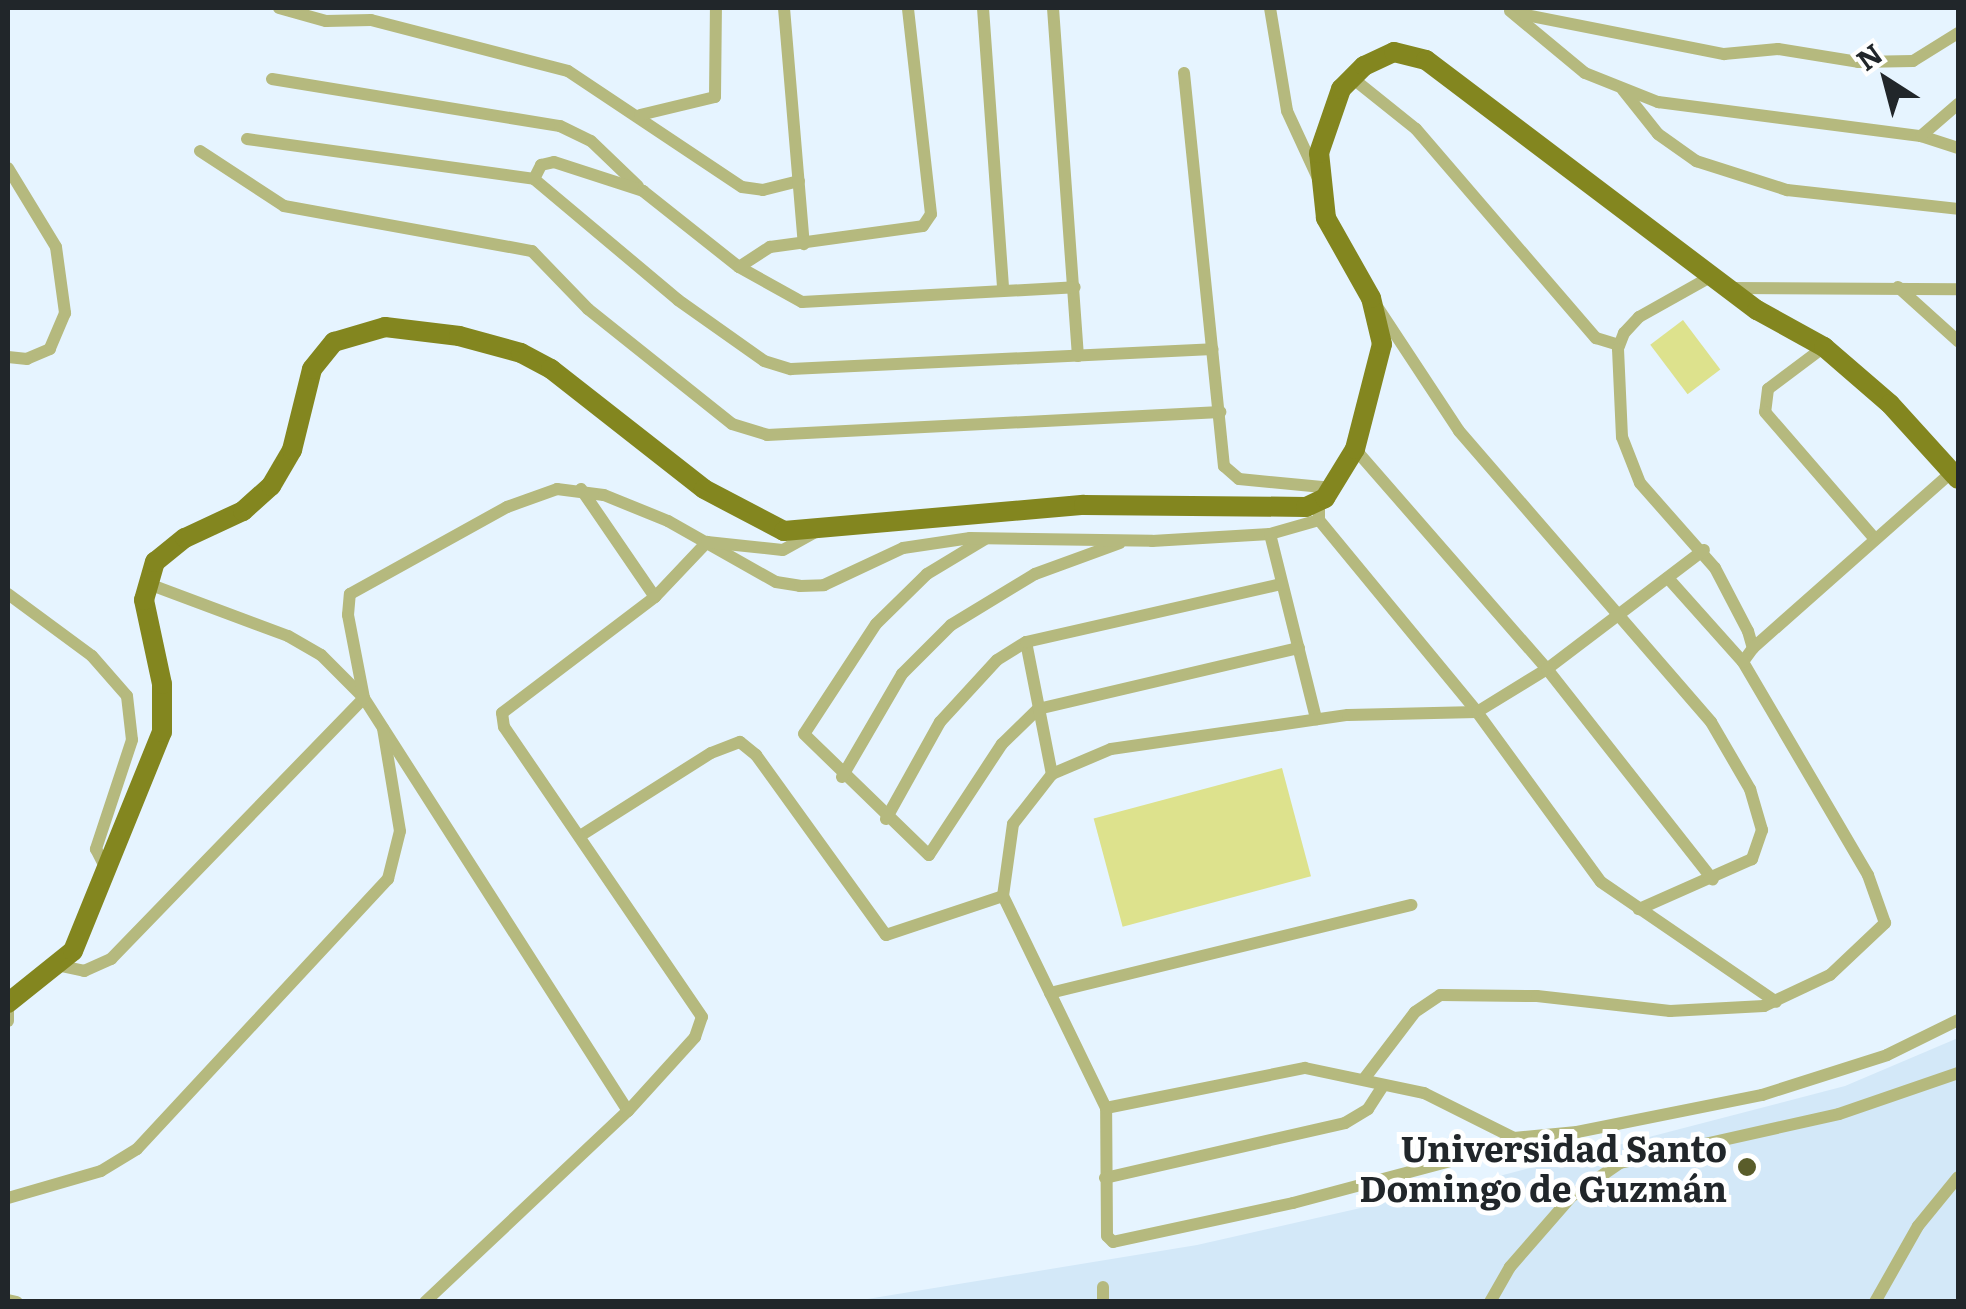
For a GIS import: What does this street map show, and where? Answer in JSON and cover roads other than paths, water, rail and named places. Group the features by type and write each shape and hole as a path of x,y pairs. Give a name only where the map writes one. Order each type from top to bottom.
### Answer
{"main road":[{"path":"8,1006 61,966 84,931 162,732 146,583 169,548 242,511 271,486 292,450 323,352 350,334 385,327 459,336 521,353 749,518 815,532 1002,509 1296,508 1324,504 1355,448 1381,363 1371,298 1326,218 1317,176 1324,129 1351,77 1394,52 1426,60 1720,282 1824,347 1890,404 1955,476"}],"street":[{"path":"280,8 326,21 371,20 568,70 742,188 763,190 798,181"},
{"path":"640,116 715,98 716,8"},
{"path":"784,8 804,244"},
{"path":"739,267 770,247 911,230 930,214 908,8"},
{"path":"983,8 1003,290"},
{"path":"1053,8 1078,356"},
{"path":"1270,8 1287,111 1317,176"},
{"path":"1508,9 1724,54 1778,49 1858,62 1913,61 1958,33"},
{"path":"1508,9 1585,74 1622,88 1714,113 1921,136 1958,148"},
{"path":"1184,72 1230,474 1324,504 1578,856 1639,908 1776,1002"},
{"path":"1351,77 1423,136 1580,323 1596,338 1619,345"},
{"path":"272,78 560,126 590,142 643,191 739,267 802,302 1075,287"},
{"path":"1622,88 1658,134 1696,161 1787,190 1958,209"},
{"path":"1921,136 1958,104"},
{"path":"248,139 534,179 678,300 764,361 791,369 1213,349"},
{"path":"200,151 284,206 532,251 588,309 732,424 767,435 1220,412"},
{"path":"534,179 541,165 554,162 643,191"},
{"path":"8,168 56,246 65,313 50,349 27,360 8,357"},
{"path":"1752,648 1704,550 1648,493 1628,460 1619,345 1639,317 1720,282 1958,289"},
{"path":"1898,288 1958,341"},
{"path":"1371,298 1459,431 1710,722 1750,789 1762,830 1752,858 1714,880 1639,908"},
{"path":"1824,347 1768,389 1766,412 1874,538"},
{"path":"1355,448 1547,669 1714,880"},
{"path":"1743,662 1752,648 1874,538 1955,476"},
{"path":"364,698 348,615 350,594 507,508 556,489 582,490 707,542 776,582 800,586 824,585 903,548 987,538 1127,540 1270,534 1324,504"},
{"path":"582,490 655,597"},
{"path":"707,542 783,550 815,532"},
{"path":"1270,534 1316,718"},
{"path":"987,538 927,574 876,624 804,734 886,819 934,853 1002,744 1038,708 1299,648"},
{"path":"842,777 902,674 951,625 1036,574 1127,540"},
{"path":"425,1302 628,1110 695,1037 702,1017 504,727 502,713 655,597 707,542"},
{"path":"1704,550 1622,616 1477,712 1316,718 1111,749 1052,774 1012,824 1002,896 1106,1108 1107,1236 1124,1241 1452,1161 1514,1138 1577,1132 1762,1095 1887,1056 1958,1020"},
{"path":"1364,1079 1415,1012 1440,995 1537,996 1670,1011 1776,1002 1849,962 1885,923 1868,875 1743,662 1668,578"},
{"path":"146,583 288,636 321,655 364,698 628,1110"},
{"path":"886,819 940,722 997,660 1026,642 1282,584"},
{"path":"8,594 92,656 127,696 133,712 129,756 96,850 107,871"},
{"path":"1026,642 1052,774"},
{"path":"61,966 84,971 111,959 364,698"},
{"path":"8,1198 100,1170 137,1149 388,879 400,831 384,728"},
{"path":"580,836 711,753 740,742 886,934 1002,896"},
{"path":"1050,993 1410,905"},
{"path":"8,1006 8,1021"},
{"path":"1106,1108 1305,1068 1424,1093 1514,1138"},
{"path":"1490,1302 1510,1267 1572,1196 1620,1163 1839,1114 1958,1073"},
{"path":"1105,1178 1346,1123 1368,1109 1384,1086"},
{"path":"1875,1302 1918,1226 1958,1177"},
{"path":"8,1300 17,1302"}],"place":[{"name":"Universidad Santo Domingo de Guzmán","path":"1747,1167"}]}
